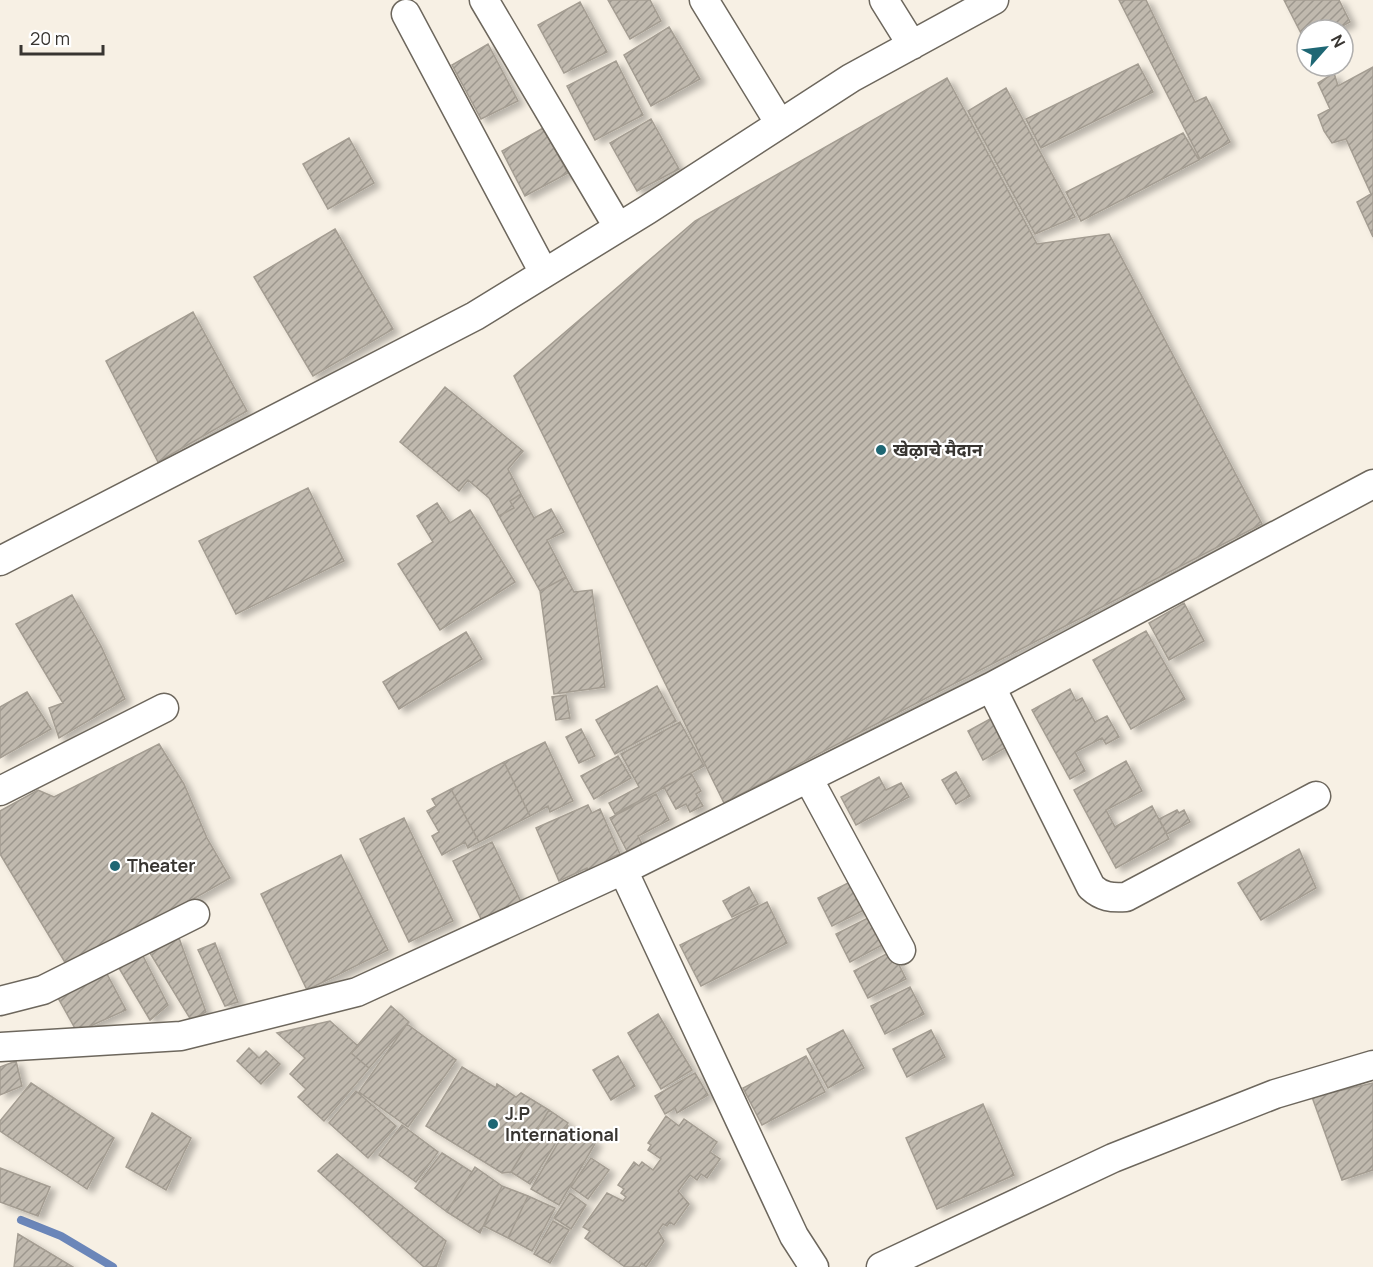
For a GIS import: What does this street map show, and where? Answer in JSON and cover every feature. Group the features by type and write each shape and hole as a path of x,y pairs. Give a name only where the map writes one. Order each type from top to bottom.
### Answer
{"street":[{"path":"484,0 618,227"},
{"path":"704,0 780,124"},
{"path":"884,0 912,45"},
{"path":"0,561 475,316 851,78 994,0"},
{"path":"406,14 544,273"},
{"path":"0,1047 181,1036 357,992 623,870 992,687 1373,484"},
{"path":"992,687 1091,887 1100,895 1111,898 1126,897 1316,796"},
{"path":"0,791 164,708"},
{"path":"808,778 901,950"},
{"path":"623,870 794,1236 814,1267"},
{"path":"0,1001 43,990 195,914"},
{"path":"881,1267 1113,1158 1275,1094 1373,1065"}],"building":[{"path":"608,0 650,0 661,21 630,39"},
{"path":"1119,0 1146,0 1195,102 1206,97 1230,142 1200,159"},
{"path":"1284,0 1339,0 1348,18 1295,18 1295,22"},
{"path":"580,2 607,52 564,73 538,25"},
{"path":"669,27 700,79 651,106 624,55"},
{"path":"488,44 518,101 481,119 452,65"},
{"path":"616,61 643,115 595,140 567,86"},
{"path":"1138,64 1153,92 1041,148 1026,119"},
{"path":"1373,67 1373,237 1357,202 1371,194 1346,139 1332,143 1318,115 1330,109 1318,83 1326,78 1336,78 1338,86"},
{"path":"947,78 1037,244 1109,234 1262,524 724,803 514,376 695,221"},
{"path":"1006,88 1075,217 1035,234 968,111"},
{"path":"651,119 679,169 637,191 610,143"},
{"path":"543,128 568,173 525,196 502,151"},
{"path":"1183,133 1199,160 1081,221 1066,192"},
{"path":"349,138 374,183 328,209 303,164"},
{"path":"335,229 393,329 313,376 254,277"},
{"path":"193,312 247,411 158,462 106,361"},
{"path":"445,387 523,451 508,469 521,494 510,501 514,508 499,516 489,498 468,480 459,491 400,442"},
{"path":"308,488 344,561 236,614 199,541"},
{"path":"521,494 534,518 551,509 564,532 547,540 566,577 540,591 499,516 514,508 510,501"},
{"path":"437,503 450,523 470,510 515,582 440,630 398,564 433,542 417,516"},
{"path":"566,577 574,592 592,590 605,687 554,694 540,591"},
{"path":"72,595 101,646 125,699 59,738 49,708 63,703 16,624"},
{"path":"1184,603 1204,641 1169,660 1149,623"},
{"path":"1146,631 1185,699 1131,729 1093,660"},
{"path":"466,632 482,659 399,709 383,682"},
{"path":"657,686 676,721 615,754 596,720"},
{"path":"1070,689 1076,701 1082,698 1095,722 1107,716 1119,737 1106,744 1102,738 1075,752 1085,771 1070,779 1032,710"},
{"path":"27,692 51,729 0,758 0,707"},
{"path":"566,695 570,718 556,720 552,697"},
{"path":"1001,713 1016,742 983,760 968,731"},
{"path":"680,722 704,766 615,814 609,803 639,787 621,754"},
{"path":"581,729 595,756 579,763 566,737"},
{"path":"545,742 573,801 550,812 548,806 530,816 504,762"},
{"name":"Theater","path":"159,744 184,784 207,838 230,878 100,952 66,964 0,854 0,811 38,790 54,797"},
{"path":"618,756 631,778 594,799 581,776"},
{"path":"1126,761 1142,791 1106,810 1115,827 1152,806 1169,839 1116,868 1074,790"},
{"path":"504,762 530,816 479,842 451,789"},
{"path":"956,772 970,796 956,804 942,780"},
{"path":"691,773 701,791 696,794 703,806 690,812 686,804 676,809 664,787"},
{"path":"879,777 886,790 901,783 909,797 856,825 841,797"},
{"path":"451,789 479,842 468,848 465,842 442,855 432,836 439,832 427,811 436,806 432,799"},
{"path":"656,794 669,820 638,836 643,846 628,853 610,818"},
{"path":"588,805 592,813 600,809 620,854 610,858 614,866 591,876 587,868 559,881 536,828"},
{"path":"1177,810 1179,813 1184,810 1190,822 1167,834 1159,819"},
{"path":"404,818 453,921 409,942 360,839"},
{"path":"492,842 524,908 485,927 453,861"},
{"path":"1299,849 1316,888 1261,920 1238,883"},
{"path":"341,855 388,950 307,990 261,894"},
{"path":"856,879 870,907 832,926 818,898"},
{"path":"749,887 758,904 732,917 723,901"},
{"path":"767,902 787,943 701,986 680,945"},
{"path":"874,915 888,942 850,962 836,934"},
{"path":"179,938 206,1012 191,1020 150,953"},
{"path":"215,943 238,1002 225,1006 198,950"},
{"path":"892,951 906,979 868,998 854,971"},
{"path":"141,952 168,1005 150,1020 116,963"},
{"path":"106,972 126,1010 77,1032 57,996"},
{"path":"910,987 924,1014 885,1034 871,1006"},
{"path":"391,1006 409,1022 369,1068 351,1053"},
{"path":"658,1014 692,1070 661,1089 628,1033"},
{"path":"330,1021 358,1046 351,1053 369,1068 324,1121 298,1097 306,1089 290,1074 305,1058 277,1033"},
{"path":"407,1024 456,1060 408,1127 359,1092"},
{"path":"843,1030 864,1068 828,1088 807,1049"},
{"path":"931,1030 945,1057 907,1077 893,1049"},
{"path":"249,1048 259,1058 266,1051 280,1064 261,1084 237,1061"},
{"path":"618,1056 635,1086 611,1100 593,1070"},
{"path":"806,1056 825,1092 762,1125 743,1088"},
{"path":"16,1061 22,1086 0,1095 0,1067"},
{"path":"462,1067 496,1088 497,1084 516,1097 521,1093 549,1110 511,1172 502,1173 426,1126"},
{"path":"695,1073 708,1095 677,1113 675,1108 665,1114 655,1096"},
{"path":"31,1083 114,1138 87,1189 0,1131 0,1121"},
{"path":"1373,1083 1373,1170 1342,1180 1312,1097"},
{"path":"356,1091 396,1126 368,1158 329,1123"},
{"path":"983,1104 1014,1175 937,1209 906,1138"},
{"path":"549,1110 568,1123 530,1184 511,1172"},
{"path":"152,1113 191,1138 166,1190 126,1167"},
{"path":"666,1116 679,1126 684,1119 717,1142 710,1152 720,1159 707,1178 701,1174 697,1180 690,1175 678,1191 689,1204 674,1225 670,1222 667,1226 663,1224 658,1231 664,1241 646,1267 642,1263 639,1267 625,1267 585,1238 590,1231 583,1227 607,1193 623,1201 626,1197 621,1193 624,1189 618,1185 634,1162 639,1166 642,1162 653,1170 661,1159 648,1150 651,1145 648,1143"},
{"path":"402,1125 438,1152 416,1182 379,1155"},
{"path":"568,1126 596,1142 559,1205 531,1189"},
{"path":"442,1153 472,1172 447,1212 415,1188"},
{"path":"337,1154 446,1241 436,1267 424,1267 318,1171"},
{"path":"591,1158 609,1170 588,1199 571,1187"},
{"path":"475,1167 502,1186 480,1233 447,1212"},
{"path":"0,1168 50,1187 38,1216 0,1202"},
{"path":"502,1186 528,1196 508,1238 484,1226"},
{"path":"570,1193 586,1205 571,1229 554,1218"},
{"path":"528,1196 555,1208 532,1251 508,1238"},
{"path":"553,1221 569,1230 550,1263 534,1254"},
{"path":"18,1234 73,1267 14,1267"}],"waterway":[{"path":"21,1220 61,1236 113,1267"}],"place":[{"name":"खेऴाचे मैदान","path":"881,450"},
{"name":"Theater","path":"115,866"},
{"name":"J.P International","path":"493,1124"}]}
